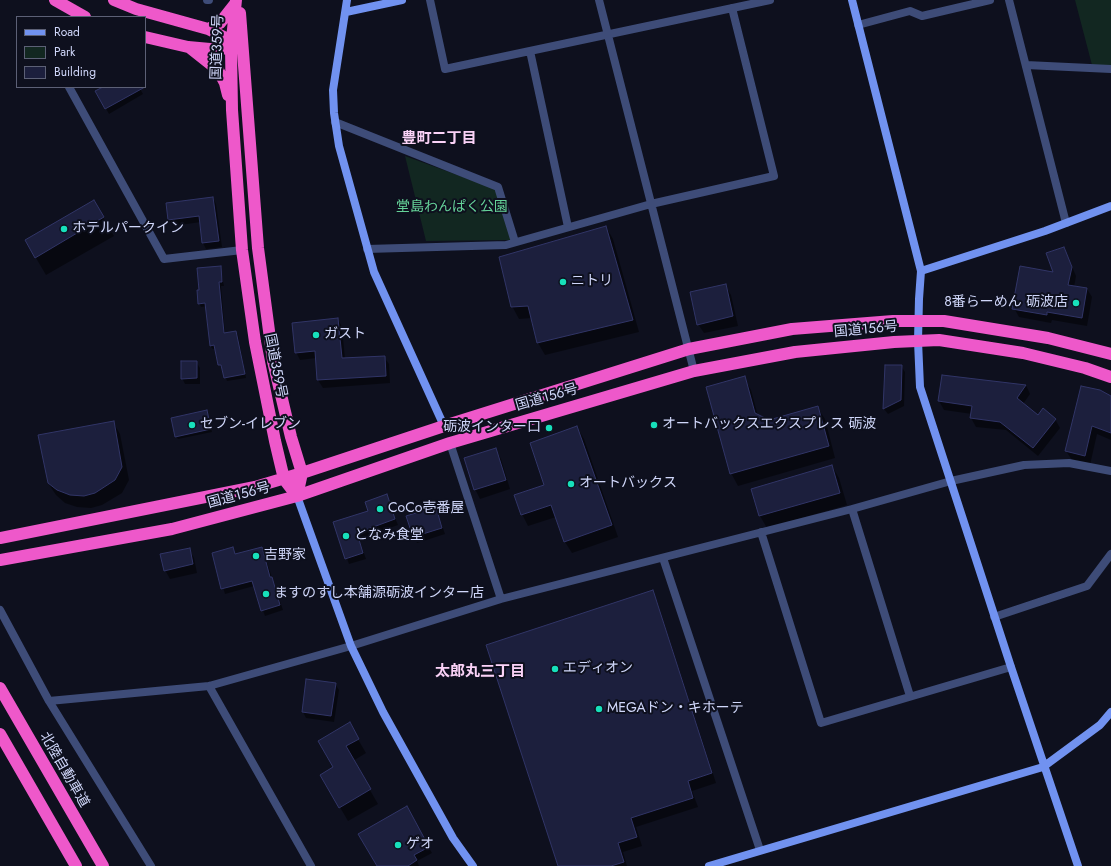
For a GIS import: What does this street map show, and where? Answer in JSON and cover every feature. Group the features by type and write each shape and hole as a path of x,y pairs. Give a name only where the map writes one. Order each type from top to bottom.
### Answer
{"highway":[{"path":"55,0 83,16"},
{"path":"114,0 136,9 208,29 235,45"},
{"path":"208,29 220,23 237,1"},
{"name":"国道359号","path":"237,1 232,110 242,250 255,342 284,479 297,496"},
{"path":"146,37 188,47 235,45"},
{"name":"国道359号","path":"235,45 258,248 273,361 291,437 302,474 297,496"},
{"path":"188,47 218,70 225,83 232,110"},
{"name":"国道156号","path":"0,538 247,488 284,479 444,426 689,349 792,329 918,321 944,321 1048,338 1111,354"},
{"name":"国道156号","path":"0,560 172,529 297,496 450,443 694,371 795,352 940,340 1023,353 1084,368 1111,378"},
{"name":"北陸自動車道","path":"0,688 103,866"},
{"path":"0,734 76,866"}],"street":[{"path":"347,0 333,90 335,122 339,146 374,272 444,426"},
{"path":"346,12 402,0"},
{"path":"430,0 445,69 770,0"},
{"path":"599,0 694,371"},
{"path":"852,0 921,271 918,321 920,387 1010,667 1078,866"},
{"path":"858,25 910,11 922,16 990,0"},
{"path":"1009,0 1066,223"},
{"path":"367,249 506,245 651,204 774,176 732,8"},
{"path":"530,51 568,227"},
{"path":"1026,65 1111,69"},
{"path":"70,88 164,259 242,250"},
{"path":"335,122 498,187 515,242"},
{"path":"921,271 1066,223 1111,206"},
{"path":"450,443 501,599"},
{"path":"48,701 209,686 351,646 501,599 852,509 951,481 1024,465 1069,463 1111,471"},
{"path":"297,496 351,646 383,712 453,838 473,866"},
{"path":"852,509 910,696"},
{"path":"761,532 821,723 1010,667"},
{"path":"994,617 1087,586 1111,554"},
{"path":"663,558 760,850"},
{"path":"0,610 48,701 151,866"},
{"path":"209,686 311,866"},
{"path":"709,866 1044,767 1100,725 1111,712"}],"green space":[{"path":"1075,0 1111,0 1111,66 1092,65"},
{"name":"堂島わんぱく公園","path":"405,156 496,189 511,240 426,241"}],"building":[{"path":"101,88 143,88 105,109 95,91"},
{"path":"213,197 219,241 202,243 199,216 168,220 166,203"},
{"name":"ホテルパークイン","path":"94,200 104,217 35,258 25,240"},
{"name":"ニトリ","path":"606,226 633,320 537,343 528,306 511,307 499,257"},
{"path":"1064,247 1072,267 1068,285 1087,288 1082,318 1047,312 1047,315 1012,309 1020,266 1053,272 1046,253"},
{"path":"221,266 222,282 219,282 224,333 236,331 245,374 224,378 221,365 218,365 214,345 210,346 205,303 198,304 197,290 199,290 197,268"},
{"path":"726,284 733,316 697,325 690,292"},
{"path":"338,318 342,358 385,356 386,376 317,380 315,351 295,353 292,323"},
{"path":"181,361 197,361 197,378 181,379"},
{"path":"885,365 902,365 901,400 883,409"},
{"path":"942,375 1026,385 1017,398 1038,415 1043,408 1056,419 1033,448 1000,422 970,418 972,406 938,401"},
{"path":"745,376 755,413 769,420 818,406 829,446 730,474 706,387"},
{"path":"1081,386 1100,390 1111,396 1111,433 1092,426 1085,456 1065,451"},
{"path":"207,410 211,429 175,437 171,418"},
{"path":"114,421 122,467 115,480 95,493 84,496 70,495 57,490 48,483 38,435"},
{"name":"オートバックス","path":"577,426 612,525 564,542 551,505 521,515 514,495 544,485 530,443"},
{"path":"496,448 506,480 474,490 464,458"},
{"path":"832,465 840,493 759,516 751,489"},
{"path":"387,494 395,519 357,533 363,553 345,559 333,522 368,511 365,502"},
{"path":"436,507 442,528 413,537 406,516"},
{"path":"233,547 235,554 262,547 270,577 272,577 280,605 261,611 252,581 221,589 212,553"},
{"path":"190,548 193,564 164,571 160,554"},
{"name":"MEGAドン・キホーテ","path":"653,590 712,773 688,781 693,798 631,818 637,837 618,843 624,862 611,866 558,866 486,645"},
{"path":"306,679 336,683 331,716 302,712"},
{"path":"350,722 359,739 346,746 371,789 339,808 320,775 333,767 318,741"},
{"path":"407,806 429,847 414,855 417,860 408,866 377,866 358,834"}],"place":[{"name":"ホテルパークイン","path":"64,229"},
{"name":"ニトリ","path":"563,282"},
{"name":"8番らーめん 砺波店","path":"1076,303"},
{"name":"ガスト","path":"316,335"},
{"name":"セブン-イレブン","path":"192,425"},
{"name":"オートバックスエクスプレス 砺波","path":"654,425"},
{"name":"砺波インター口","path":"549,428"},
{"name":"オートバックス","path":"571,484"},
{"name":"CoCo壱番屋","path":"380,509"},
{"name":"となみ食堂","path":"346,536"},
{"name":"吉野家","path":"256,556"},
{"name":"ますのすし本舗源砺波インター店","path":"266,594"},
{"name":"エディオン","path":"555,669"},
{"name":"MEGAドン・キホーテ","path":"599,709"},
{"name":"ゲオ","path":"398,845"}],"district":[{"name":"豊町二丁目","path":"439,139"},
{"name":"太郎丸三丁目","path":"480,672"}]}
